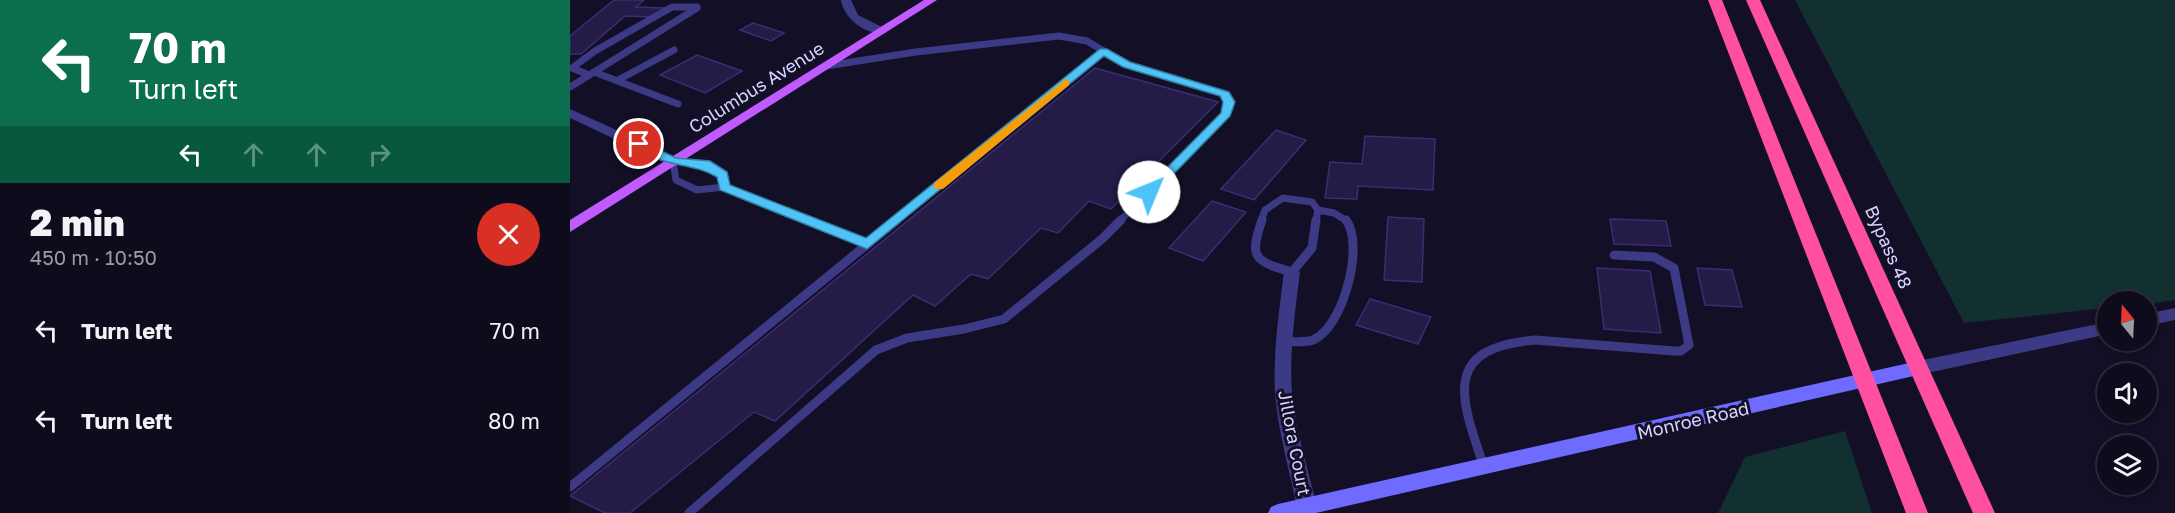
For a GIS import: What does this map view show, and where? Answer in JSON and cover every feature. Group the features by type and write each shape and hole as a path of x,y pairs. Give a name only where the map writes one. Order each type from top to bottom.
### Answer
{"highway":[{"path":"1715,0 1917,513"},
{"name":"Bypass 48","path":"1753,0 1984,513"}],"main road":[{"name":"Columbus Avenue","path":"570,226 932,0"}],"street":[{"path":"846,0 847,10 852,16 882,31"},
{"path":"570,113 673,162"},
{"name":"Jillora Court","path":"1292,272 1284,342 1283,381 1287,417 1307,507"},
{"path":"2157,318 2175,314"},
{"name":"Monroe Road","path":"1278,513 1307,507 1339,506 1484,467 1918,368 2097,330"}],"lane":[{"path":"570,87 591,74 697,7 672,7 596,51 572,68 591,74 618,80 678,104"},
{"path":"689,513 876,350 907,338 964,329 1004,319 1102,239 1226,114 1229,102 1225,94 1127,65 1087,41 1059,36 1030,37 826,66"},
{"path":"618,80 674,50"},
{"path":"570,487 1103,51"},
{"path":"724,187 723,175 705,164 673,162 676,180 697,190 724,187 867,244"},
{"path":"1284,342 1313,340 1322,333 1346,293 1353,247 1351,230 1347,221 1333,212 1318,210 1312,202 1283,198 1265,210 1254,244 1257,256 1269,265 1292,272 1312,248 1318,210"},
{"path":"1484,467 1469,421 1464,381 1475,361 1494,347 1509,343 1560,341 1681,351 1689,345 1674,268 1669,262 1655,257 1614,255"}],"green space":[{"path":"1795,0 2175,0 2175,300 2157,303 2157,291 2097,291 2097,309 1964,323"},
{"path":"1845,431 1872,513 1718,513 1745,457"}],"building":[{"path":"614,0 644,0 636,7 664,8 654,17 625,16 581,54 570,54 570,36"},
{"path":"753,23 784,33 771,41 740,30"},
{"path":"697,55 742,71 705,93 660,75"},
{"path":"1095,68 1218,102 1111,209 1089,201 1058,233 1041,228 988,279 971,274 935,306 913,295 775,421 754,412 630,513 605,513 570,496"},
{"path":"1276,130 1306,140 1254,200 1221,189"},
{"path":"1365,136 1435,139 1433,190 1358,186 1357,199 1325,198 1330,162 1362,164"},
{"path":"1212,201 1246,212 1203,261 1169,248"},
{"path":"1388,217 1424,219 1422,282 1384,280"},
{"path":"1610,219 1666,221 1671,246 1614,244"},
{"path":"1597,268 1650,271 1661,333 1604,329"},
{"path":"1697,268 1732,270 1742,307 1705,305"},
{"path":"1370,299 1431,317 1418,344 1356,325"}],"slow traffic":[{"path":"938,186 1066,82"}],"route":[{"path":"639,144 673,162 705,164 723,175 724,187 867,244 1103,51 1127,65 1225,94 1229,102 1226,114 1149,192"}]}
